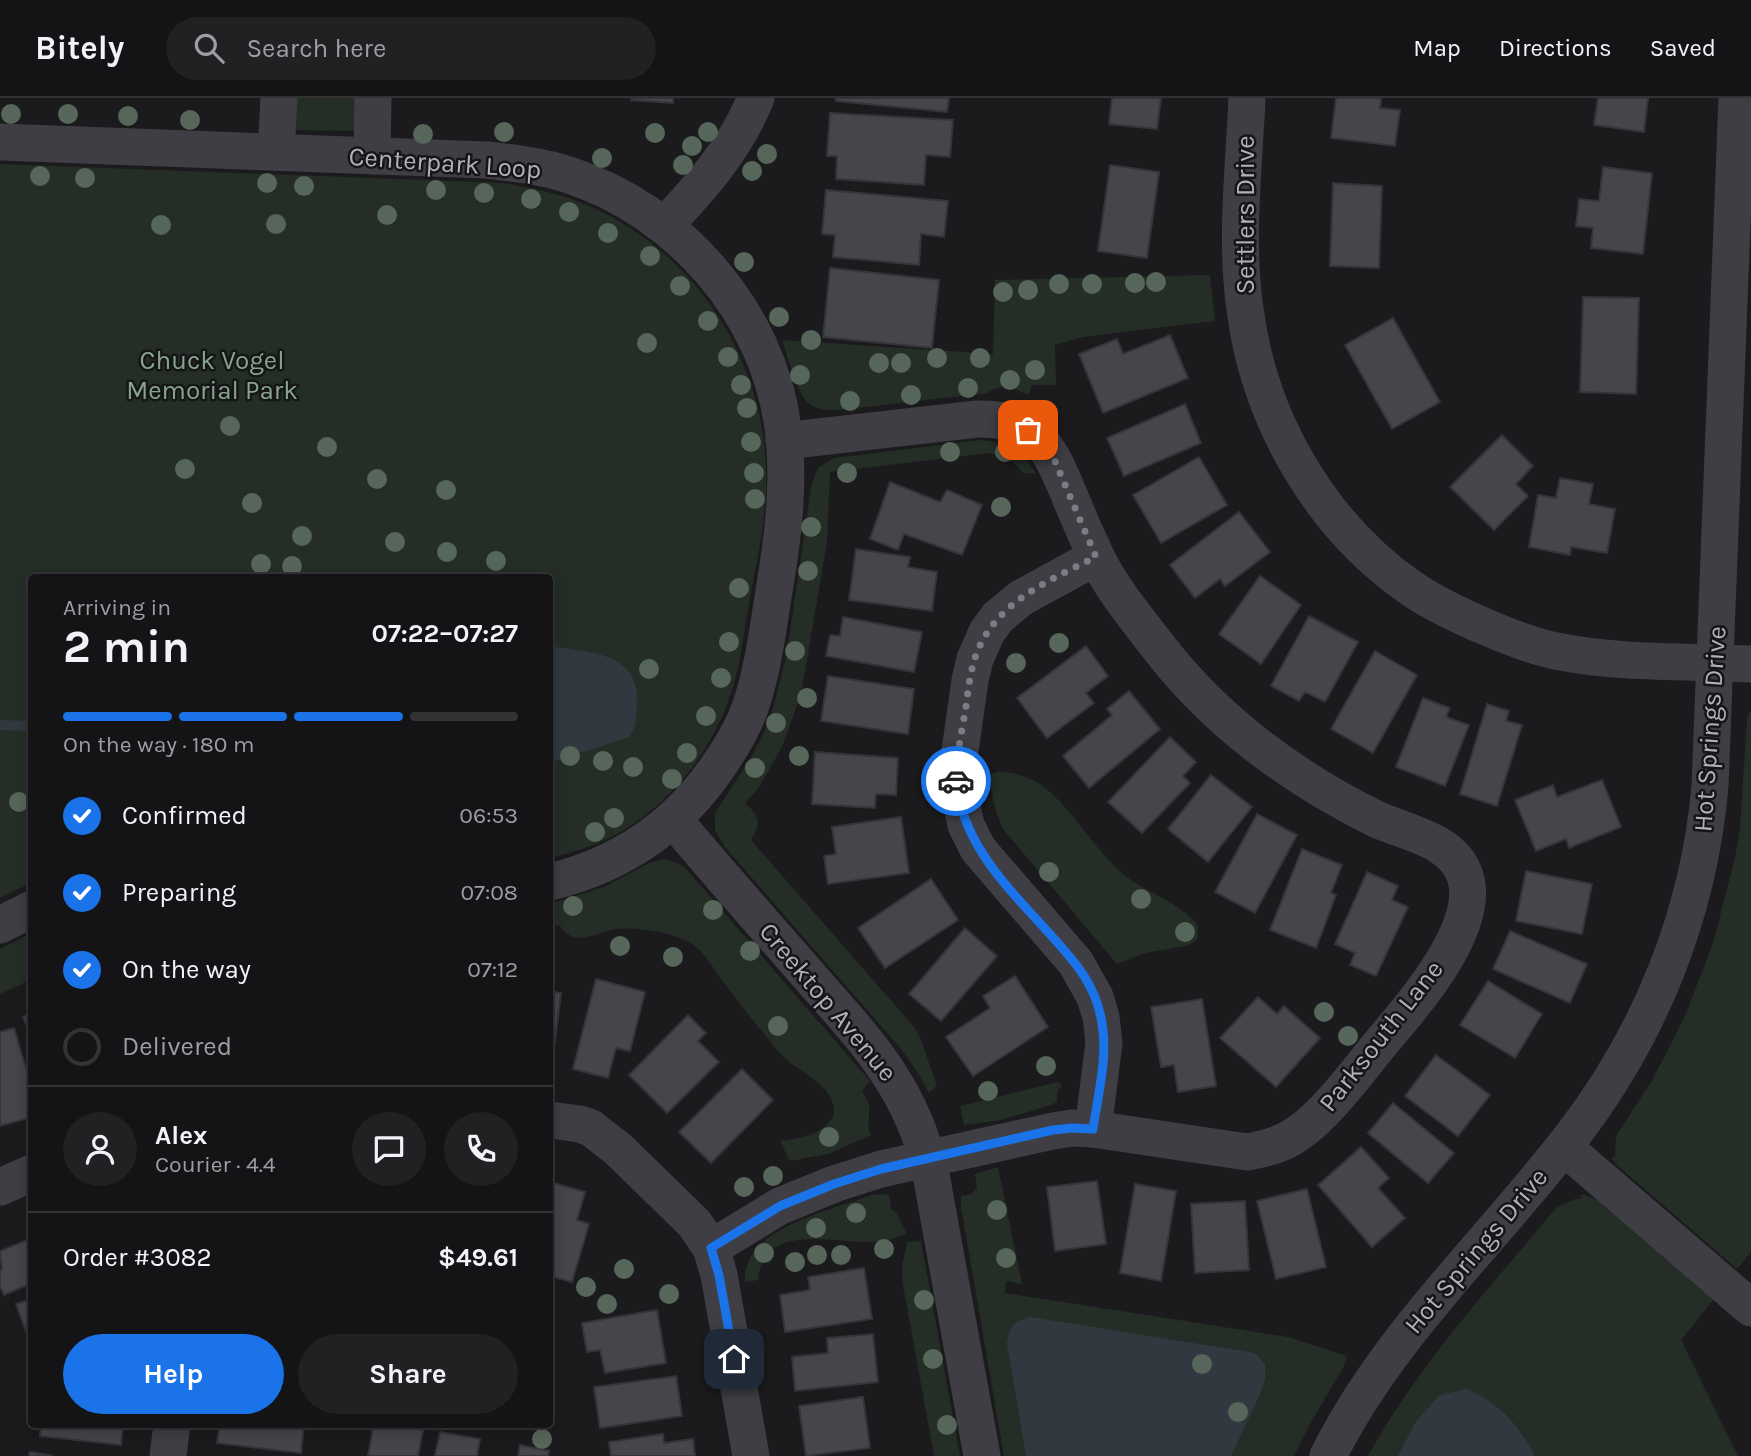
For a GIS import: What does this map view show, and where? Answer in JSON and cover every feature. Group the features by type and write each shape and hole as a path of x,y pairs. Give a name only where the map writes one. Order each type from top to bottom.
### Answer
{"street":[{"path":"276,152 279,98"},
{"path":"372,156 373,98"},
{"path":"664,225 723,159 738,137 756,98"},
{"name":"Settlers Drive","path":"1247,98 1240,261 1249,337 1277,424 1300,468 1337,520 1371,555 1411,588 1445,609 1528,644 1608,659 1751,664"},
{"name":"Hot Springs Drive","path":"1328,1456 1385,1360 1419,1316 1564,1147 1605,1090 1639,1033 1664,980 1682,927 1707,814 1737,98"},
{"name":"Centerpark Loop","path":"0,142 486,160 542,168 576,178 619,196 664,225 698,256 713,274 750,327 774,390 784,441 784,522 773,600 751,704 728,752 696,796 673,819 642,844 620,857 593,869 553,881"},
{"name":"Parksouth Lane","path":"711,1248 767,1213 804,1195 881,1169 1063,1129 1093,1129 1247,1152 1265,1149 1297,1135 1319,1115 1417,999 1458,932 1468,896 1461,866 1447,849 1371,817 1316,787 1228,721 1191,685 1161,651 1107,576 1049,452 1034,434 1014,423 999,419 977,419 784,441"},
{"path":"1093,1129 1104,1043 1096,997 1076,963 978,849 966,825 956,780 970,680 975,659 987,632 1020,598 1096,557"},
{"name":"Creektop Avenue","path":"673,819 880,1060 909,1105 928,1159 982,1456"},
{"path":"0,925 28,911"},
{"path":"553,1120 580,1124 611,1142 676,1204 702,1233 711,1248 719,1275 751,1456"},
{"path":"1564,1147 1751,1308"},
{"path":"0,1187 28,1175"},
{"path":"168,1456 172,1428"}],"green space":[{"path":"294,98 359,98 358,131 294,130"},
{"name":"Chuck Vogel Memorial Park","path":"0,164 503,183 536,189 589,206 626,226 660,250 690,279 715,311 736,347 751,385 762,425 766,467 765,500 762,533 734,684 710,740 697,761 665,798 626,829 598,843 553,857 553,574 28,574 28,884 0,898"},
{"path":"1210,275 1215,321 1083,337 1055,345 1056,385 1032,385 1029,395 1003,387 987,393 839,410 821,409 811,405 801,393 782,340 993,354 995,280"},
{"path":"981,440 1008,445 1020,453 1036,474 1023,473 1013,462 989,453 830,472 827,543 801,694 782,747 758,789 745,803 756,816 758,825 751,840 914,1027 937,1086 929,1093 901,1049 725,847 715,830 715,813 752,756 773,708 786,658 812,482 818,468 834,458"},
{"path":"1751,710 1751,1252 1737,1269 1611,1158 1615,1157 1616,1136 1651,1082 1687,1011 1713,943 1740,828 1747,718"},
{"path":"997,772 1024,776 1051,793 1115,867 1191,918 1198,926 1197,940 1186,946 1145,953 1117,964 1003,829 991,788 991,774"},
{"path":"664,859 680,864 687,870 870,1081 862,1091 869,1104 868,1125 871,1135 828,1154 790,1161 780,1141 804,1137 824,1127 834,1115 833,1104 823,1087 780,1053 700,950 685,940 653,931 617,929 579,938 565,932 559,925 553,926 553,903 604,887 649,863"},
{"path":"28,935 28,981 0,994 0,949"},
{"path":"1058,1082 1062,1085 1057,1092 1057,1102 1051,1105 1001,1120 964,1125 960,1106"},
{"path":"998,1167 1022,1284 1006,1281 1005,1293 1288,1337 1347,1356 1294,1456 1004,1456 961,1207 961,1196 972,1194 977,1188 975,1174"},
{"path":"881,1194 889,1195 891,1209 896,1212 907,1234 874,1242 804,1239 787,1242 773,1249 763,1261 758,1280 745,1282 748,1263 758,1247 774,1234 814,1215"},
{"path":"1581,1194 1598,1200 1714,1299 1681,1340 1738,1456 1368,1456 1388,1422 1456,1327 1557,1207 1581,1199"},
{"path":"921,1241 960,1456 934,1456 902,1279 907,1242"}],"shaded area":[{"path":"553,647 610,658 631,674 636,688 637,706 635,726 629,737 553,762"},
{"path":"1031,1317 1255,1353 1265,1364 1265,1379 1231,1456 1026,1456 1007,1344 1013,1326"},
{"path":"1467,1389 1507,1416 1535,1456 1398,1456 1416,1421 1440,1395"}],"building":[{"path":"673,98 673,103 631,100"},
{"path":"836,98 949,98 947,112 836,101"},
{"path":"1112,98 1161,98 1157,129 1109,124"},
{"path":"1336,98 1381,98 1380,108 1400,110 1395,146 1331,138"},
{"path":"1598,98 1648,98 1644,132 1594,125"},
{"path":"830,113 953,120 950,157 926,155 924,185 836,179 837,156 827,156"},
{"path":"1110,165 1159,172 1147,258 1098,251"},
{"path":"1603,167 1652,173 1643,254 1591,248 1593,228 1576,226 1579,199 1599,201"},
{"path":"1333,183 1382,186 1379,268 1330,266"},
{"path":"826,190 948,201 944,237 921,234 919,265 833,257 835,235 822,234"},
{"path":"830,268 939,280 932,348 823,337"},
{"path":"1583,297 1639,298 1636,394 1580,392"},
{"path":"1393,318 1440,402 1392,429 1345,345"},
{"path":"1170,335 1188,378 1103,413 1079,354 1117,339 1123,354"},
{"path":"1185,404 1201,443 1124,476 1107,438"},
{"path":"1502,435 1533,466 1516,484 1528,496 1494,530 1450,487"},
{"path":"1199,457 1227,505 1161,543 1133,495"},
{"path":"1560,478 1593,484 1589,504 1615,509 1607,553 1571,547 1570,555 1529,547 1538,495 1556,498"},
{"path":"890,482 940,502 947,490 982,505 962,555 904,534 898,550 870,539"},
{"path":"1239,512 1270,552 1225,586 1220,579 1195,598 1170,565"},
{"path":"856,549 910,557 908,567 937,572 932,611 849,600"},
{"path":"1260,576 1301,605 1261,664 1219,634"},
{"path":"1309,616 1358,642 1325,702 1305,692 1299,701 1271,686"},
{"path":"843,617 922,632 914,672 826,656 830,635 840,636"},
{"path":"1086,646 1108,676 1086,693 1094,703 1047,738 1017,698"},
{"path":"1375,651 1417,675 1373,753 1331,729"},
{"path":"828,676 914,689 908,734 821,721"},
{"path":"1129,691 1160,729 1089,788 1063,756 1112,715 1107,709"},
{"path":"1423,698 1450,708 1446,717 1469,725 1445,786 1396,767"},
{"path":"1487,704 1509,711 1506,721 1522,725 1497,806 1460,794"},
{"path":"1170,737 1196,762 1183,776 1190,783 1142,833 1108,802"},
{"path":"815,752 898,758 896,795 876,794 875,808 812,804"},
{"path":"1211,775 1252,807 1208,862 1168,829"},
{"path":"1602,780 1621,827 1569,848 1566,839 1536,851 1515,800 1553,785 1557,797"},
{"path":"1257,814 1297,835 1255,913 1215,892"},
{"path":"901,817 909,873 828,884 824,856 836,854 832,827"},
{"path":"1302,849 1342,865 1331,893 1336,895 1316,948 1270,930"},
{"path":"1526,871 1592,884 1582,934 1516,921"},
{"path":"1367,872 1398,886 1392,900 1408,907 1376,976 1350,965 1355,953 1335,944"},
{"path":"931,879 958,920 885,968 858,928"},
{"path":"965,928 997,956 941,1021 909,994"},
{"path":"1510,931 1587,964 1570,1003 1493,969"},
{"path":"1015,976 1048,1027 973,1076 946,1037 990,1008 983,996"},
{"path":"596,979 645,992 630,1051 616,1048 608,1078 573,1069"},
{"path":"1488,981 1542,1014 1515,1058 1460,1025"},
{"path":"553,992 561,993 553,1057"},
{"path":"1258,997 1277,1014 1284,1006 1320,1038 1276,1087 1220,1038"},
{"path":"1202,999 1216,1086 1178,1092 1174,1065 1161,1067 1151,1007"},
{"path":"28,1015 28,1029 23,1017"},
{"path":"688,1015 706,1033 698,1041 719,1062 667,1113 629,1075"},
{"path":"14,1028 28,1075 28,1118 0,1126 0,1032"},
{"path":"1436,1055 1490,1095 1458,1136 1405,1096"},
{"path":"742,1069 773,1100 711,1163 679,1132"},
{"path":"1393,1103 1454,1153 1428,1183 1368,1133"},
{"path":"1361,1147 1389,1178 1378,1188 1405,1218 1372,1247 1318,1185"},
{"path":"1097,1181 1106,1244 1055,1251 1047,1187"},
{"path":"553,1183 585,1192 577,1220 589,1224 572,1282 553,1277"},
{"path":"1135,1184 1176,1191 1161,1281 1120,1273"},
{"path":"1307,1189 1326,1267 1276,1279 1257,1201"},
{"path":"1245,1201 1249,1270 1195,1273 1191,1204"},
{"path":"28,1240 28,1285 4,1295 0,1286 0,1251"},
{"path":"864,1268 872,1319 785,1332 780,1295 810,1290 808,1277"},
{"path":"28,1300 28,1337 16,1304"},
{"path":"657,1310 666,1363 605,1373 600,1350 587,1352 582,1323"},
{"path":"873,1334 878,1382 795,1391 792,1357 828,1353 827,1338"},
{"path":"676,1376 682,1416 600,1428 594,1387"},
{"path":"863,1397 870,1448 806,1456 799,1406"},
{"path":"41,1428 123,1428 121,1445 40,1436"},
{"path":"219,1428 304,1428 301,1453 217,1443"},
{"path":"373,1428 423,1430 418,1456 368,1456"},
{"path":"440,1432 480,1439 477,1456 435,1456"},
{"path":"663,1434 664,1443 693,1439 695,1456 611,1456 609,1442"},
{"path":"520,1445 549,1451 548,1456 518,1456"},
{"path":"30,1452 53,1456 29,1456"}],"waterway":[{"path":"0,725 28,726"}],"way so far":[{"path":"956,781 970,680 975,659 987,632 1020,598 1096,557 1054,459 1043,443 1028,430"}],"route":[{"path":"734,1359 719,1275 711,1248 724,1239 804,1195 881,1169 1053,1130 1093,1129 1104,1043 1096,997 1076,963 978,849 966,825 956,781"}]}
